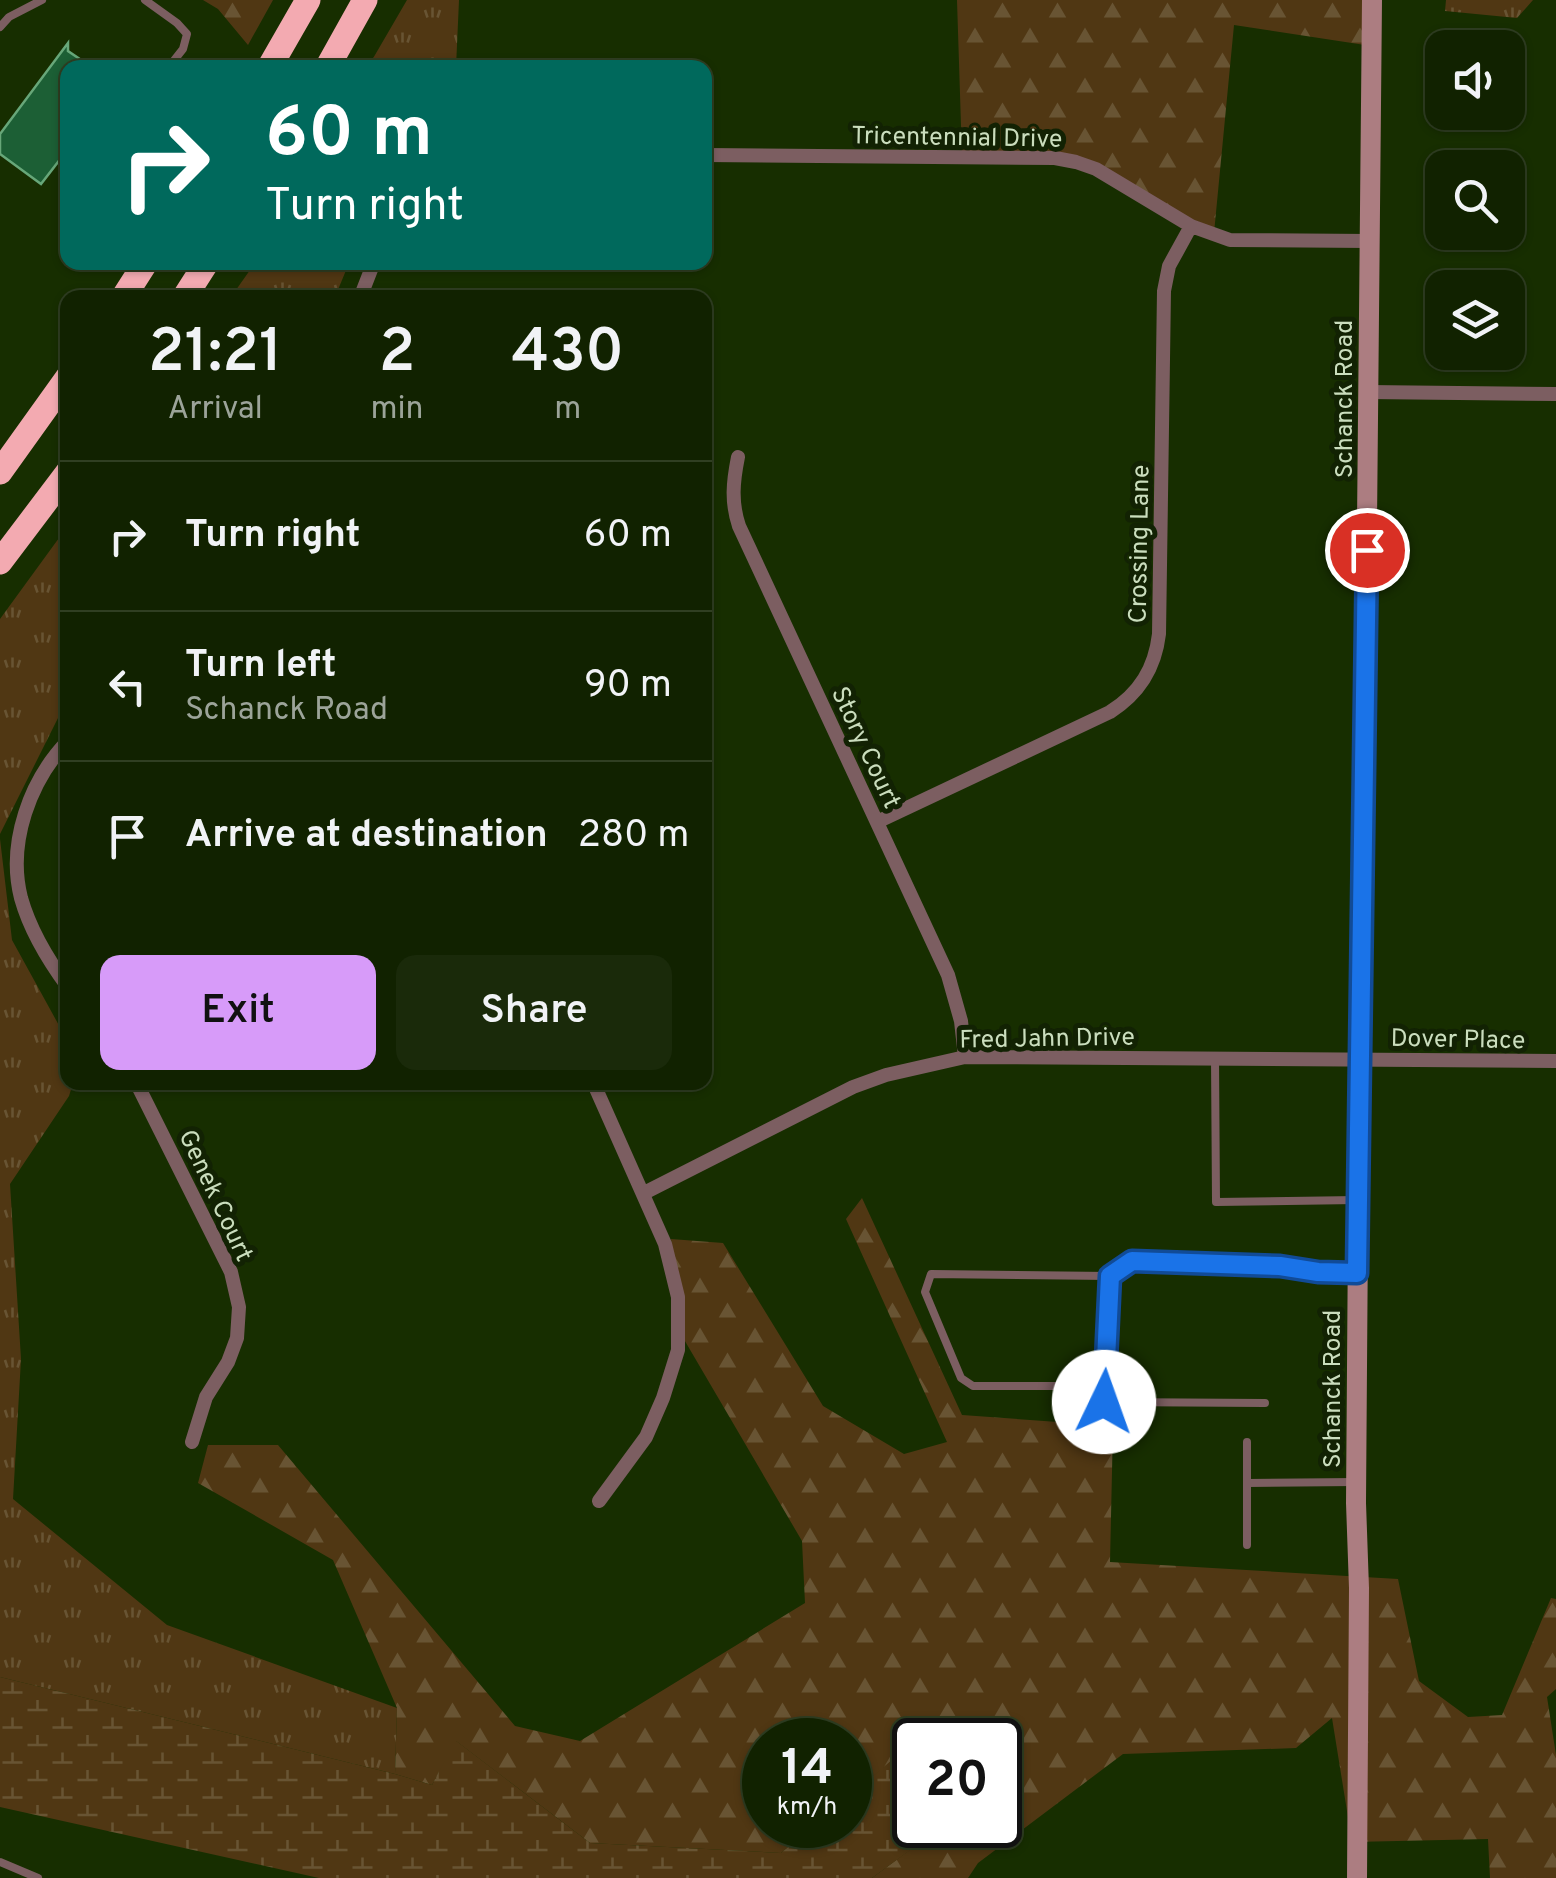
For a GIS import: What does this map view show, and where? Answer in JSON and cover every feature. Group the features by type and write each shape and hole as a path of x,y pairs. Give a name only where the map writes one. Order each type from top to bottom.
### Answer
{"highway":[{"path":"274,60 308,0"},
{"path":"331,60 365,0"},
{"path":"0,472 60,388"},
{"path":"0,562 60,483"}],"street":[{"name":"Schanck Road","path":"1357,1878 1357,1273 1372,0"},
{"name":"Tricentennial Drive","path":"712,155 1056,158 1096,169 1191,226 1230,240 1369,240"},
{"name":"Crossing Lane","path":"877,822 1110,712 1138,690 1150,672 1159,634 1164,291 1170,266 1191,226"},
{"path":"1368,392 1556,394"},
{"name":"Story Court","path":"738,457 732,483 740,526 948,975 965,1057"},
{"path":"60,750 35,786 22,828 18,870 20,896 33,931 60,974"},
{"name":"Fred Jahn Drive","path":"644,1193 853,1086 965,1057 1360,1059"},
{"name":"Dover Place","path":"1360,1059 1556,1061"},
{"name":"Genek Court","path":"140,1090 231,1272 239,1307 237,1338 228,1362 206,1397 192,1442"},
{"path":"596,1090 666,1244 678,1297 678,1350 663,1398 646,1438 599,1501"}],"lane":[{"path":"0,27 9,17 42,0"},
{"path":"145,0 187,34 174,60"},
{"path":"1214,1058 1216,1202 1358,1200"},
{"path":"1104,1386 974,1386 960,1378 925,1292 930,1274 1110,1276 1132,1261 1357,1273"},
{"path":"1110,1276 1104,1402 1265,1404"},
{"path":"1247,1442 1247,1545"},
{"path":"1247,1483 1356,1482"},
{"path":"0,1862 38,1878"}],"green space":[{"path":"203,0 273,0 248,45 218,9"},
{"path":"407,0 459,0 456,60 372,60"},
{"path":"957,0 1366,0 1365,45 1234,25 1214,233 1080,163 962,156"},
{"path":"1446,0 1533,0 1517,18 1445,11"},
{"path":"250,270 346,270 338,290 236,290"},
{"path":"60,537 60,716 0,834 0,619"},
{"path":"0,839 12,940 60,1027 60,1090 71,1090 10,1184 21,1359 13,1499 167,1625 397,1708 395,1774 0,1677"},
{"path":"862,1198 962,1415 1113,1426 1110,1562 1398,1579 1419,1681 1468,1717 1502,1715 1551,1598 1556,1599 1556,1689 1547,1697 1556,1755 1556,1878 1490,1878 1488,1839 1352,1842 1332,1718 1296,1748 1123,1754 1022,1830 1022,1718 892,1718 892,1761 872,1777 872,1718 742,1718 742,1848 787,1848 781,1853 590,1843 456,1741 432,1785 395,1774 397,1708 333,1560 198,1483 208,1445 278,1445 515,1726 580,1741 805,1603 802,1541 682,1336 671,1239 723,1243 823,1406 904,1454 947,1442 846,1219"},
{"path":"0,1677 432,1785 455,1740 590,1843 781,1853 787,1848 872,1848 872,1777 892,1760 892,1848 913,1848 872,1878 319,1878 0,1807"},
{"path":"912,1848 998,1848 978,1863 968,1878 872,1878"}],"building":[{"path":"68,43 68,51 81,60 60,60 60,159 41,184 0,154 0,134"}],"route":[{"path":"1104,1402 1110,1276 1132,1261 1357,1273 1367,550"}]}
